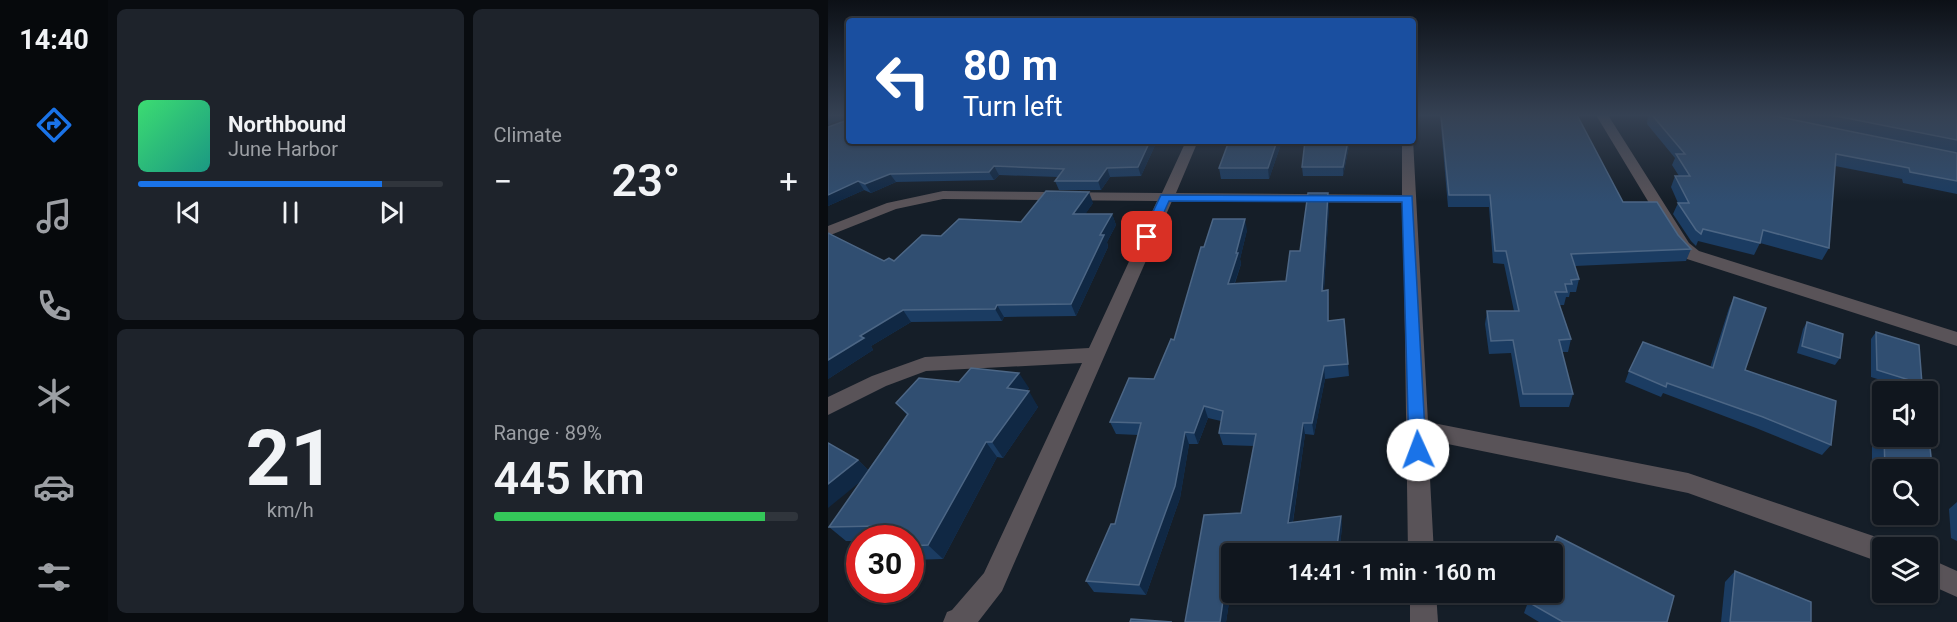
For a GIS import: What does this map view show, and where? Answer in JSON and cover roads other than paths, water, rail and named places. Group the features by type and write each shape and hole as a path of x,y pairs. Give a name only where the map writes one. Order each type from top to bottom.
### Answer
{"street":[{"path":"957,622 962,620 993,582 1164,198 1191,144"},
{"path":"1408,144 1421,543"},
{"path":"1620,144 1683,246 1693,255 1957,339"},
{"path":"828,231 892,206 943,195 1408,199"},
{"path":"828,406 879,381 926,364 1095,355"},
{"path":"1417,429 1688,483 1872,547"},
{"path":"1938,575 1957,584"},
{"path":"1423,603 1424,622"}]}
